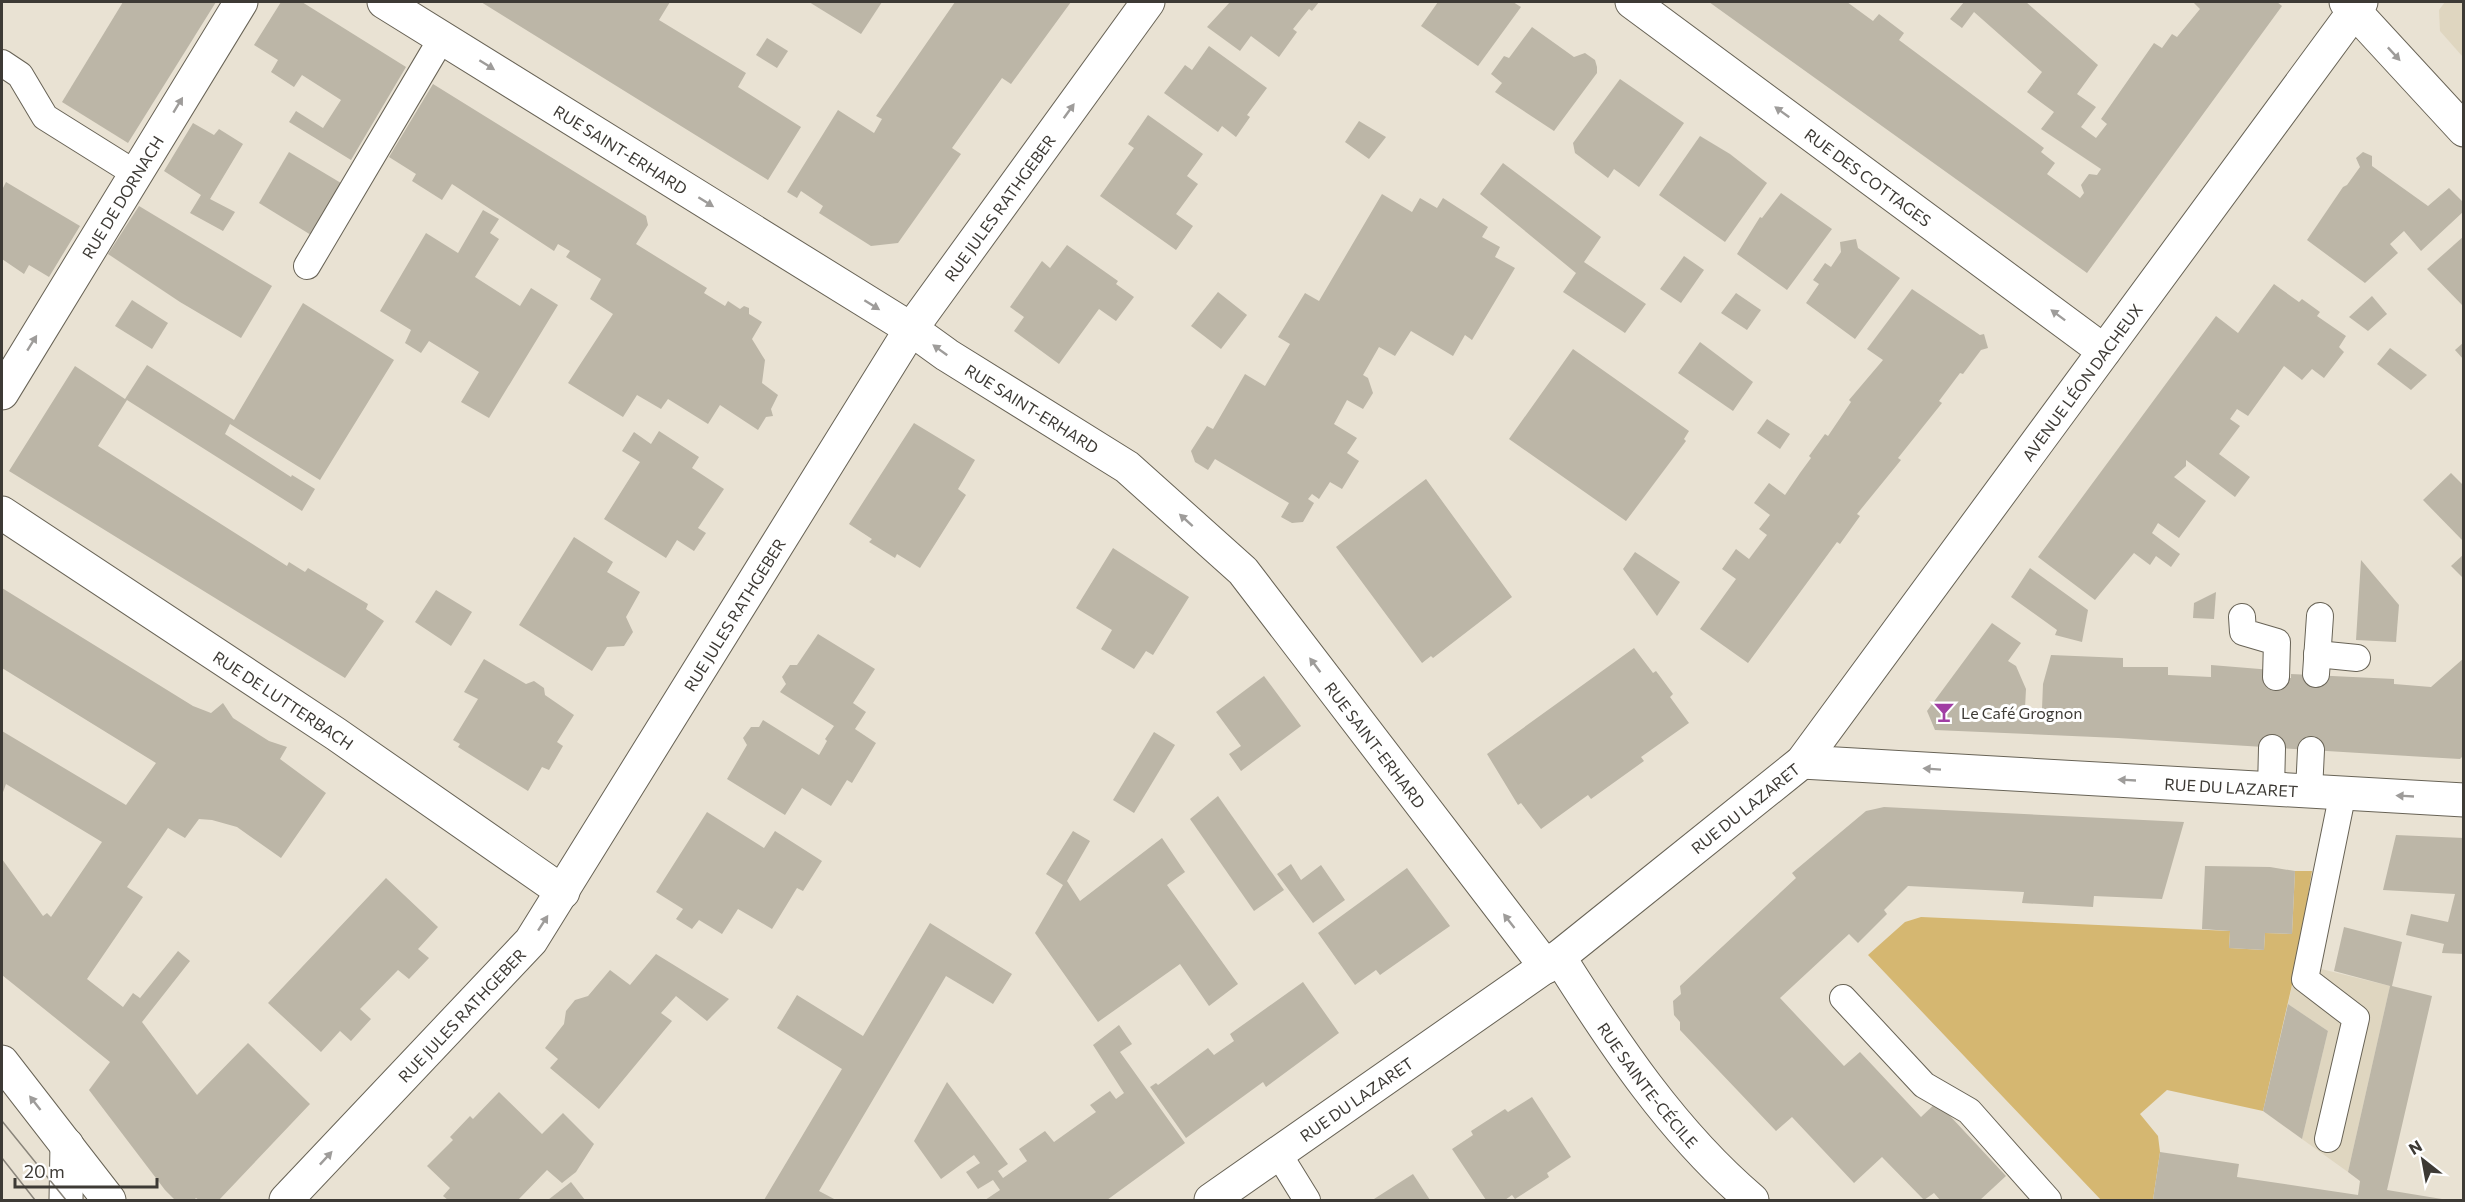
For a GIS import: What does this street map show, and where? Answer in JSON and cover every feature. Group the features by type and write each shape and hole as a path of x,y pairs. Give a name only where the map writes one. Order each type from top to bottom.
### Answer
{"street":[{"name":"RUE DE DORNACH","path":"2,393 241,2"},
{"name":"RUE SAINT-ERHARD","path":"384,2 912,329 947,355 1127,467 1243,571 1552,962"},
{"name":"RUE JULES RATHGEBER","path":"286,1200 531,941 912,329 1148,2"},
{"name":"RUE DES COTTAGES","path":"1632,2 2104,351"},
{"name":"AVENUE LÉON DACHEUX","path":"1802,762 2104,351 2354,5"},
{"path":"2354,5 2463,130"},
{"name":"RUE DE LUTTERBACH","path":"2,513 336,734 563,892"},
{"name":"RUE DU LAZARET","path":"1211,1200 1552,962 1802,762 2463,800"},
{"name":"RUE SAINTE-CÉCILE","path":"1552,962 1592,1009 1682,1132 1719,1173 1752,1200"},
{"path":"2,1062 109,1200"},
{"path":"66,1200 67,1145"}],"lane":[{"path":"307,266 442,38"},
{"path":"2,63 20,75 45,117 136,174"},
{"path":"2320,616 2317,664 2357,658"},
{"path":"2242,617 2242,632 2277,642 2276,677"},
{"path":"2271,789 2272,748"},
{"path":"2308,791 2311,750"},
{"path":"2328,1139 2356,1018 2305,979 2343,792"},
{"path":"1843,998 1924,1085 1969,1111 2048,1200"},
{"path":"1278,1154 1306,1200"}],"shaded area":[{"path":"2445,2 2463,2 2463,57 2440,31 2439,10"},
{"path":"2295,871 2312,871 2297,963 2263,1111 2167,1090 2140,1114 2158,1136 2160,1152 2153,1200 2101,1200 1868,955 1905,922 1921,917 2230,931 2229,948 2264,950 2265,933 2292,934"},
{"path":"2297,963 2390,986 2348,1172 2302,1139 2328,1031 2288,1004"}],"building":[{"path":"123,2 216,2 128,143 62,102"},
{"path":"281,2 302,2 406,67 351,160 289,122 296,111 323,128 341,100 302,75 294,87 271,72 278,60 254,45"},
{"path":"481,2 670,2 659,20 746,73 738,87 801,127 768,180"},
{"path":"809,2 882,2 861,34"},
{"path":"955,2 1071,2 1011,84 1002,78 952,148 961,154 898,243 871,246 819,213 823,206 801,191 797,198 787,192 838,110 874,133 882,119 876,116"},
{"path":"1230,2 1319,2 1312,11 1309,9 1293,29 1297,32 1279,57 1251,36 1240,51 1207,27"},
{"path":"1438,2 1513,2 1521,7 1478,66 1421,26"},
{"path":"1709,2 1847,2 1873,21 1879,14 1904,33 1899,40 2044,148 2041,152 2055,163 2047,174 2080,198 2084,193 2081,185 2089,174 2097,175 2101,169 2041,129 2054,112 2027,92 2042,72 1974,12 1962,28 1950,19 1964,2 2026,2 2098,65 2077,94 2096,107 2081,127 2096,138 2107,124 2101,119 2154,43 2162,48 2172,34 2177,37 2200,9 2193,2 2277,2 2282,6 2087,273"},
{"path":"1532,27 1574,57 1585,53 1595,60 1597,67 1597,73 1554,131 1495,92 1502,83 1491,74 1504,56 1509,58"},
{"path":"767,38 788,51 777,68 756,55"},
{"path":"1209,46 1267,88 1247,115 1250,117 1236,137 1222,126 1218,132 1164,93 1185,65 1192,70"},
{"path":"1620,79 1684,123 1639,187 1614,169 1608,178 1575,153 1573,143"},
{"path":"433,84 646,216 648,225 636,244 707,288 704,293 725,306 728,301 740,309 744,306 749,308 749,314 762,322 752,339 765,360 762,383 778,395 771,409 773,416 766,417 758,430 720,405 708,424 668,399 661,409 637,395 623,417 568,383 613,314 590,299 601,279 566,257 570,251 558,244 554,251 452,184 442,200 412,181 416,174 389,157"},
{"path":"1148,115 1203,154 1187,176 1198,184 1176,214 1193,226 1176,250 1100,196 1134,148 1128,144"},
{"path":"1359,121 1386,137 1369,159 1345,142"},
{"path":"193,123 214,135 219,129 243,144 210,199 235,212 223,231 190,213 201,195 164,171"},
{"path":"1700,136 1730,154 1767,183 1725,242 1659,195"},
{"path":"289,152 341,183 311,235 259,203"},
{"path":"2363,152 2372,156 2372,166 2428,206 2449,188 2464,203 2464,211 2421,251 2404,231 2390,244 2398,253 2365,283 2307,240 2343,187 2360,167 2356,158"},
{"path":"1503,163 1601,237 1584,262 1646,304 1625,333 1563,292 1576,273 1480,194"},
{"path":"6,182 80,226 49,277 29,265 24,274 2,259 2,190"},
{"path":"1781,193 1832,229 1787,290 1737,254 1760,217 1762,218"},
{"path":"1382,194 1412,212 1420,198 1437,208 1443,198 1488,227 1482,237 1500,247 1495,257 1515,268 1472,340 1465,335 1453,356 1411,331 1395,356 1379,347 1363,375 1368,378 1373,393 1363,409 1347,400 1334,424 1357,438 1347,453 1359,461 1342,489 1330,482 1319,499 1312,494 1308,499 1314,503 1303,522 1292,523 1281,517 1289,503 1215,459 1208,470 1195,462 1191,451 1207,426 1213,429 1245,374 1265,386 1290,344 1278,337 1305,293 1319,301"},
{"path":"139,206 272,286 241,338 180,302 108,254"},
{"path":"483,210 499,219 490,233 499,239 475,277 520,306 531,288 558,305 489,418 461,402 479,372 429,341 421,353 405,343 411,330 380,311 426,233 458,253"},
{"path":"2464,236 2464,307 2427,269"},
{"path":"1856,239 1858,248 1900,278 1855,339 1806,303 1819,284 1813,280 1825,263 1831,267 1841,252 1840,242"},
{"path":"1067,245 1118,281 1116,284 1134,297 1116,321 1099,309 1059,364 1014,331 1024,317 1010,307 1042,261 1050,268"},
{"path":"1684,256 1704,270 1681,303 1660,289"},
{"path":"2274,284 2299,302 2302,299 2320,312 2317,316 2346,336 2339,347 2344,352 2324,378 2312,369 2302,380 2284,366 2248,416 2237,409 2230,419 2240,426 2219,454 2250,477 2235,497 2186,460 2186,466 2174,477 2206,501 2179,538 2158,523 2152,533 2180,554 2171,567 2156,556 2150,565 2134,553 2095,600 2038,557 2216,316 2238,333"},
{"path":"1912,289 1980,335 1984,334 1988,348 1981,350 1963,374 1960,373 1939,401 1942,403 1898,458 1901,460 1857,514 1860,516 1840,544 1837,542 1748,663 1700,629 1736,579 1722,569 1736,549 1749,559 1767,535 1759,529 1770,515 1754,503 1769,483 1785,495 1811,458 1809,456 1825,434 1828,436 1851,402 1849,400 1883,360 1867,349"},
{"path":"1218,292 1247,315 1221,349 1191,326"},
{"path":"1736,293 1761,310 1747,330 1721,313"},
{"path":"2372,296 2387,314 2368,331 2349,317"},
{"path":"132,300 168,323 152,349 115,326"},
{"path":"303,303 394,360 320,480 230,424 225,434 291,477 292,475 315,489 302,511 127,400 98,446 287,566 289,562 305,572 308,568 368,604 366,609 384,621 345,678 9,471 75,366 125,399 147,365 234,420"},
{"path":"1700,342 1753,382 1733,411 1678,373"},
{"path":"2464,342 2464,360 2455,350"},
{"path":"2390,348 2427,375 2411,390 2377,364"},
{"path":"1573,349 1689,431 1684,439 1686,441 1626,521 1509,439"},
{"path":"1767,419 1790,434 1780,449 1757,433"},
{"path":"914,423 975,460 958,489 966,495 920,568 897,554 895,558 869,542 872,539 849,524"},
{"path":"659,431 699,457 692,468 724,489 698,528 706,533 694,551 677,540 666,558 604,519 640,462 622,451 634,432 651,444"},
{"path":"2451,473 2464,486 2464,542 2423,500"},
{"path":"1426,479 1512,597 1433,658 1431,656 1422,663 1336,547"},
{"path":"574,537 613,562 607,572 640,592 626,617 633,632 624,646 607,647 592,671 519,625"},
{"path":"1113,548 1189,597 1153,655 1146,651 1134,669 1101,649 1112,630 1076,608"},
{"path":"1635,552 1680,582 1657,616 1623,569"},
{"path":"2464,554 2464,579 2451,566"},
{"path":"2361,560 2399,605 2396,642 2356,640"},
{"path":"2030,568 2088,610 2082,642 2055,635 2057,630 2011,597"},
{"path":"2,588 193,706 211,713 223,703 233,718 269,741 287,747 280,759 326,793 281,858 237,827 212,820 199,819 185,838 168,828 127,887 143,897 87,979 123,1007 133,993 140,998 178,951 190,961 142,1022 197,1095 248,1043 310,1104 219,1200 196,1198 194,1200 175,1200 165,1190 89,1090 110,1062 2,975 2,859 43,916 47,913 51,917 102,842 6,784 2,795 2,731 126,805 156,763 2,668"},
{"path":"436,590 472,612 451,646 415,622"},
{"path":"2216,592 2214,619 2193,618 2194,603"},
{"path":"1992,623 2021,643 2008,661 2016,666 2026,689 2025,708 2042,709 2043,684 2051,655 2123,658 2123,667 2168,667 2168,675 2211,677 2211,665 2272,670 2276,677 2291,678 2291,674 2394,679 2394,684 2431,687 2464,658 2464,755 2460,759 2118,738 1935,730 1927,711"},
{"path":"818,634 875,669 853,703 866,712 855,729 876,743 852,783 847,780 831,806 802,788 785,815 727,779 747,745 743,738 751,727 759,727 763,720 819,755 827,741 825,739 834,726 780,692 786,684 782,677 790,665 797,665"},
{"path":"1634,648 1653,673 1656,671 1673,694 1670,697 1689,723 1641,757 1644,761 1591,799 1588,795 1541,829 1521,803 1518,805 1487,754"},
{"path":"484,659 526,684 534,681 544,688 545,695 574,715 557,742 563,746 549,770 542,767 528,791 458,747 460,744 453,740 478,699 464,692"},
{"path":"1264,676 1301,726 1241,771 1229,754 1241,746 1216,712"},
{"path":"1154,732 1175,745 1134,813 1113,800"},
{"path":"1218,796 1284,890 1254,911 1190,819"},
{"path":"1884,807 2184,822 2162,899 2094,896 2093,907 2022,903 2024,892 1908,886 1884,910 1887,914 1858,943 1849,934 1780,998 1844,1066 1860,1052 1921,1117 1937,1102 2006,1176 1980,1200 1940,1200 1934,1193 1924,1200 1882,1157 1854,1183 1792,1117 1776,1131 1680,1030 1680,1022 1674,1015 1673,1001 1681,994 1680,986 1796,878 1792,873 1866,811"},
{"path":"707,812 764,848 775,831 822,861 803,891 797,888 772,929 738,909 722,934 699,920 692,929 676,919 683,909 656,892"},
{"path":"1073,831 1090,841 1067,881 1080,901 1162,838 1185,872 1167,885 1238,984 1209,1006 1180,964 1098,1022 1035,933 1063,885 1046,874"},
{"path":"2396,835 2464,838 2464,954 2442,953 2444,944 2406,935 2411,914 2448,922 2455,894 2383,890"},
{"path":"1291,864 1301,880 1321,865 1345,900 1313,923 1277,874"},
{"path":"2205,866 2270,867 2295,871 2292,934 2265,933 2264,950 2229,948 2230,931 2202,929"},
{"path":"1407,868 1450,926 1380,975 1376,970 1355,985 1318,933"},
{"path":"386,878 438,927 418,949 429,958 409,979 398,970 360,1009 371,1019 351,1041 340,1031 321,1052 268,1003"},
{"path":"930,923 1012,974 993,1004 946,976 819,1191 836,1200 764,1200 842,1069 777,1028 797,995 863,1036"},
{"path":"2344,927 2402,942 2392,986 2432,996 2387,1190 2448,1200 2153,1200 2160,1152 2239,1164 2237,1177 2358,1195 2360,1181 2348,1172 2390,986 2334,971"},
{"path":"656,954 729,999 707,1021 676,996 661,1013 672,1021 599,1109 550,1068 558,1059 545,1048 564,1024 566,1011 575,1000 588,996 610,970 630,985"},
{"path":"1303,982 1339,1033 1266,1087 1263,1082 1186,1138 1150,1087 1156,1083 1158,1085 1208,1048 1214,1055 1234,1041 1230,1034"},
{"path":"2288,1004 2328,1031 2302,1139 2263,1111"},
{"path":"1119,1025 1132,1044 1120,1052 1185,1143 1107,1200 985,1200 1000,1190 993,1180 978,1189 966,1172 980,1163 974,1155 941,1179 914,1141 947,1082 1008,1164 998,1171 1003,1178 1027,1161 1019,1149 1045,1131 1054,1142 1096,1112 1090,1105 1110,1091 1116,1099 1124,1093 1093,1045"},
{"path":"499,1092 542,1134 563,1113 594,1144 576,1172 562,1183 547,1170 518,1200 448,1200 443,1196 450,1188 427,1166 453,1140 450,1137 470,1116 473,1119"},
{"path":"1532,1097 1571,1157 1547,1173 1549,1177 1515,1199 1512,1195 1505,1200 1486,1200 1452,1149 1473,1135 1471,1131 1505,1109 1508,1112"},
{"path":"1413,1174 1430,1200 1374,1199"},
{"path":"571,1182 585,1200 548,1200"}],"tram line":[{"path":"2,1121 66,1200"},
{"path":"2,1158 35,1200"}],"place":[{"name":"Le Café Grognon","path":"1944,712"}]}
